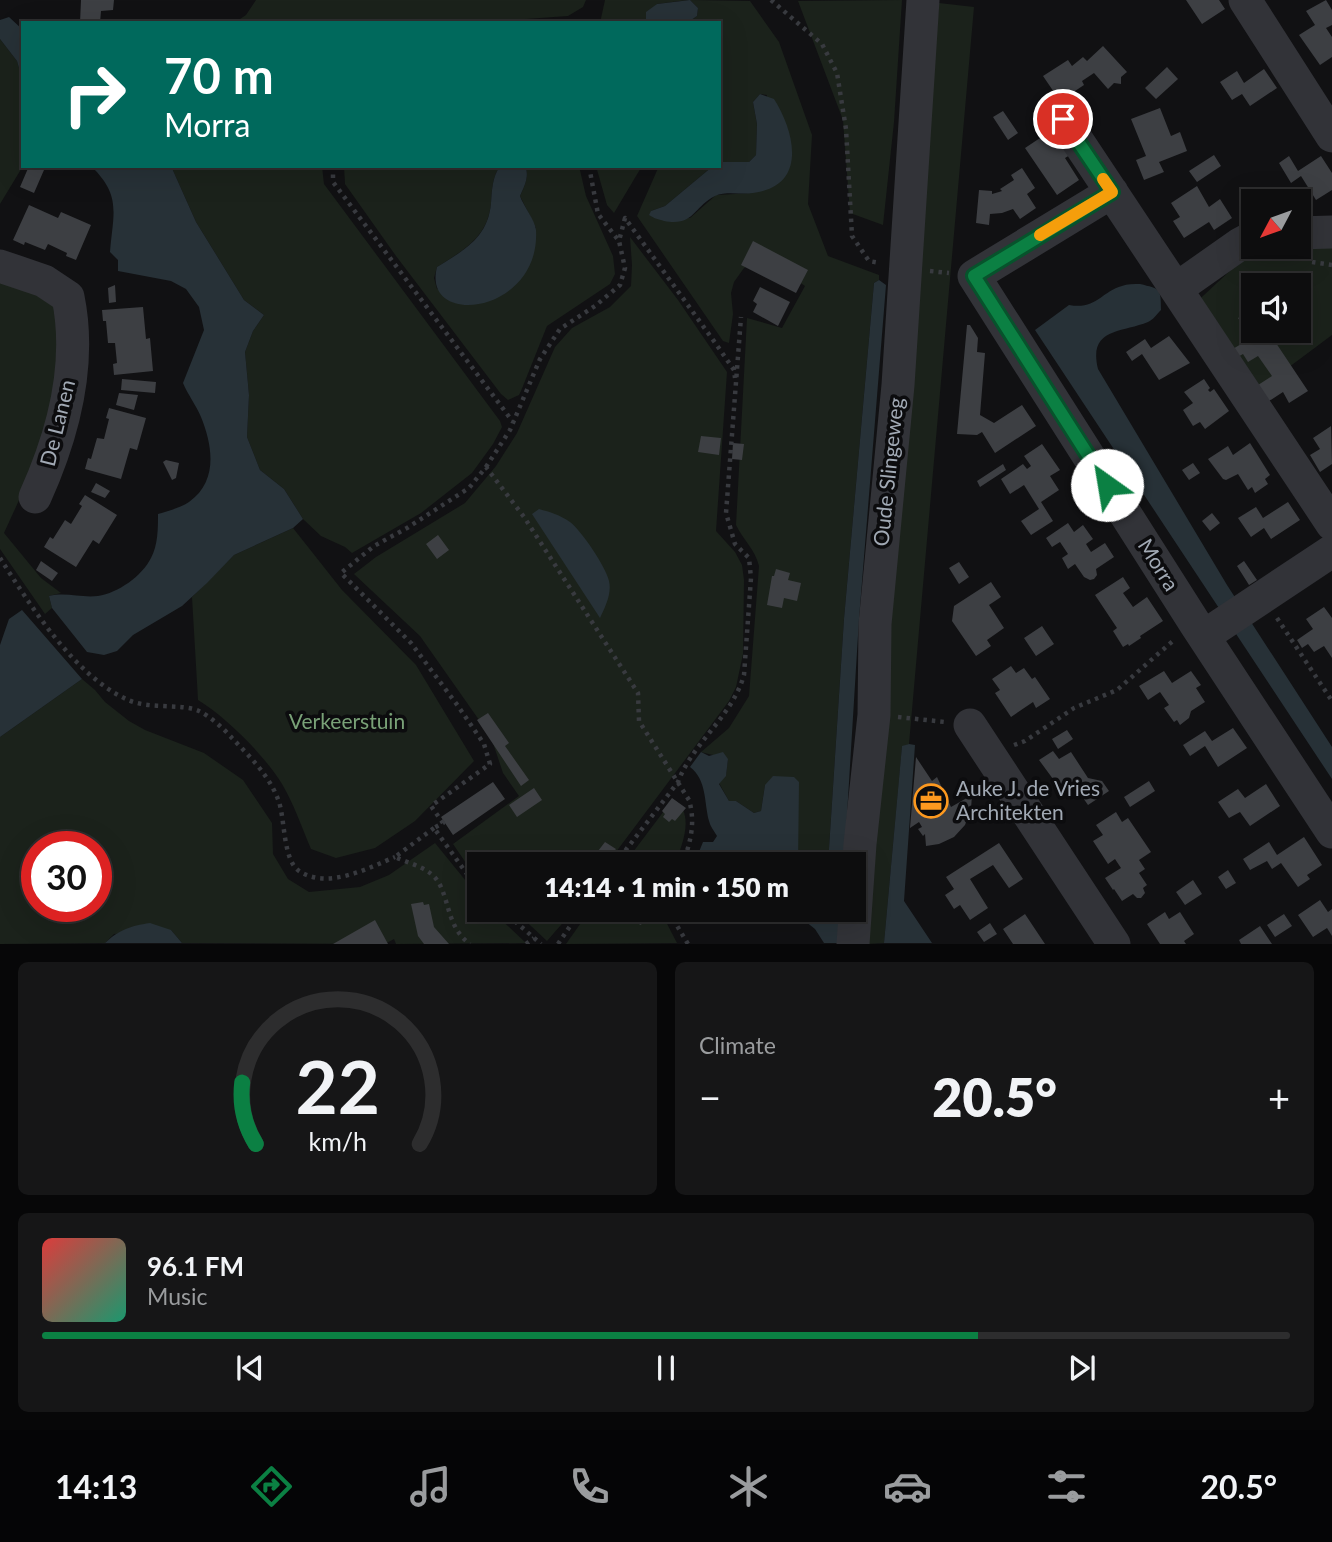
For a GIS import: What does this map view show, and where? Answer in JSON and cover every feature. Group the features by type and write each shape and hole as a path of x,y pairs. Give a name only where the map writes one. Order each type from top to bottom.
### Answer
{"street":[{"name":"Oude Slingeweg","path":"853,943 860,844 874,715 875,624 898,385 923,0"},
{"path":"1245,0 1332,136"},
{"path":"1063,119 1332,524"},
{"path":"974,276 1112,192"},
{"path":"1311,233 1332,232"},
{"path":"1176,289 1241,243"},
{"name":"De Lanen","path":"0,266 44,281 68,298 73,321 71,378 61,425 45,476 35,497"},
{"name":"Morra","path":"974,276 1207,629 1332,832"},
{"path":"1207,629 1260,599 1332,551"},
{"path":"970,725 1114,943"}],"path":[{"path":"771,0 822,44 837,73 846,129 852,236 869,261 974,276"},
{"path":"332,168 333,182 513,422"},
{"path":"0,558 30,605 59,642 100,682 125,699 144,705 198,711 230,735 268,779 284,819 289,857 297,870 313,877 350,875 395,857 443,823 431,806 490,764 484,744 411,643 341,573 374,546 469,488 486,467 513,422 540,359 560,329 595,306 620,285 625,268 619,241 598,214 589,168"},
{"path":"619,241 625,218 734,370 736,389"},
{"path":"624,852 678,782 684,767 739,690 747,652 751,597 749,558 735,544 726,513 741,317"},
{"path":"486,467 524,517 638,693 639,721 690,800 694,827 686,852"},
{"path":"1260,599 1332,701"},
{"path":"990,754 1025,741 1074,708 1117,690 1166,646 1207,629"},
{"path":"874,715 970,725"},
{"path":"435,828 467,874"},
{"path":"395,857 433,874 443,892 451,922 470,943"},
{"path":"516,922 541,943"},
{"path":"558,943 573,922"},
{"path":"676,922 688,943"},
{"path":"526,943 534,938"}],"green space":[{"path":"256,0 586,0 583,7 568,16 497,21 237,21 246,15"},
{"path":"605,0 688,0 657,4 647,21 600,21"},
{"path":"690,0 750,1 779,42 812,135 808,204 828,256 879,275 879,280 874,283 844,619 829,852 793,852 765,785 761,811 754,813 736,801 729,801 719,783 726,775 728,759 701,752 729,728 749,696 759,566 736,525 747,318 782,328 805,286 768,261 758,259 744,268 734,282 731,293 733,314 729,343 723,341 637,216 658,168 711,168 665,206 651,211 690,218 716,195 753,193 767,95 760,94 753,102 757,124 756,155 749,162 721,163 721,21 690,21 697,16 698,8"},
{"path":"902,0 894,122 883,225 850,213 843,120 798,1"},
{"path":"939,3 974,7 909,744 902,747 884,943 866,944"},
{"path":"0,39 17,61 21,75 22,168 0,204"},
{"path":"172,168 322,168 324,184 500,421 502,427 493,444 472,473 421,513 352,553 321,536 303,519 284,489 260,470 247,437 249,395 245,352 253,331 264,315 244,300 196,222"},
{"path":"344,168 499,168 485,225 480,234 465,248 437,267 434,278 437,289 536,228 520,196 527,178 526,168 579,168 586,196 613,256 615,274 610,284 547,326 519,395 508,400 396,256 345,184"},
{"path":"597,168 641,168 614,213 607,205"},
{"path":"630,237 678,300 727,372 716,531 735,552 742,565 744,580 743,654 736,687 729,701 616,852 467,852 467,865 453,844 519,796 503,773 491,737 420,636 354,574 376,557 465,503 496,466 517,433 555,347 572,328 610,307 631,286"},
{"path":"1311,246 1332,246 1332,335 1245,400 1189,309 1243,259 1311,259"},
{"path":"0,275 58,304 63,384 4,533 41,578 61,593 49,596 52,608 45,614 0,549"},
{"name":"Verkeerstuin","path":"293,528 342,590 416,665 474,761 415,821 375,848 336,858 311,849 275,773 232,727 198,700 192,597 234,555"},
{"path":"82,679 129,721 204,753 243,780 272,823 273,854 288,879 309,892 360,887 389,875 435,843 467,882 467,922 504,922 526,943 396,944 394,939 385,944 182,943 171,930 114,934 105,943 0,944 0,737"},
{"path":"673,799 680,805 686,821 679,852 633,852"},
{"path":"527,922 564,922 547,941"},
{"path":"582,922 666,922 677,943 566,944"}],"shaded area":[{"path":"690,0 698,8 697,16 690,21 647,21 646,12 657,4"},
{"path":"9,17 21,28 21,75 17,61 0,39 0,20"},
{"path":"760,94 774,99 787,127 792,156 789,169 782,180 771,188 753,193 715,196 682,221 664,221 649,215 651,211 665,206 711,168 721,168 722,162 749,162 756,155 757,124 753,102"},
{"path":"93,168 172,168 196,222 244,300 264,315 253,331 245,352 249,395 247,437 260,470 284,489 303,519 293,528 234,555 182,606 133,635 117,651 104,655 87,652 52,608 49,596 98,596 121,587 136,577 153,553 158,514 182,506 198,494 209,474 210,451 201,417 183,383 204,330 199,307 186,289 171,281 118,271 118,260 110,252 113,206 101,177"},
{"path":"499,168 526,168 526,181 520,196 536,230 533,258 520,280 503,295 482,303 463,305 446,299 437,287 437,267 465,249 480,234 489,215"},
{"path":"879,280 886,285 859,619 845,852 829,852 844,619 874,283"},
{"path":"1140,284 1152,287 1160,293 1161,310 1148,322 1109,334 1102,339 1096,356 1098,369 1227,585 1332,747 1332,779 1035,330 1069,305 1086,305 1115,289"},
{"path":"539,509 559,516 575,526 603,567 610,591 600,618 532,514"},
{"path":"22,610 82,679 0,737 0,645 9,619"},
{"path":"915,745 904,901 932,943 884,943 902,746"},
{"path":"701,752 709,756 723,752 728,759 726,776 719,784 729,801 736,801 754,813 761,811 765,785 773,776 794,777 799,782 798,852 699,852 703,842 713,842 717,836 710,823 702,785 690,767"},
{"path":"806,922 840,922 839,943 824,943 815,929"},
{"path":"150,923 171,930 182,943 105,943 125,929"}],"building":[{"path":"81,0 114,0 113,10 101,11 100,21 80,21"},
{"path":"1186,0 1219,0 1225,9 1202,24"},
{"path":"1326,0 1332,10 1332,25 1326,28 1332,37 1332,57 1320,65 1299,35 1315,25 1306,11"},
{"path":"1103,46 1127,72 1121,77 1121,84 1114,83 1108,89 1094,73 1082,81 1084,85 1060,101 1043,76 1068,60 1072,66 1083,57 1087,61"},
{"path":"1167,67 1178,79 1156,99 1145,88"},
{"path":"1264,69 1277,88 1250,106 1242,94 1232,100 1220,82 1237,71 1244,83"},
{"path":"1160,108 1171,136 1180,132 1187,151 1159,162 1164,172 1144,180 1136,160 1146,156 1131,119"},
{"path":"1003,111 1018,133 1008,140 993,117"},
{"path":"1062,132 1075,152 1065,158 1079,180 1057,195 1025,148 1043,136 1046,142"},
{"path":"1214,155 1221,166 1197,182 1189,171"},
{"path":"1289,156 1298,171 1321,156 1332,173 1332,190 1316,200 1301,176 1291,183 1279,163"},
{"path":"28,168 44,170 34,193 20,187"},
{"path":"1022,168 1035,188 1027,194 1036,208 1020,219 1013,209 990,214 989,225 976,223 979,190 992,191 992,194 1002,191 1000,189 1014,180 1011,175"},
{"path":"1197,186 1209,207 1220,199 1232,218 1214,230 1209,222 1184,238 1173,221 1180,217 1171,203"},
{"path":"29,205 58,218 61,212 91,225 76,260 48,244 45,250 13,240"},
{"path":"753,241 808,270 796,293 741,265"},
{"path":"115,285 116,302 109,303 108,288"},
{"path":"760,287 790,302 778,326 753,312 757,304 753,301"},
{"path":"143,307 146,339 150,338 153,371 114,375 113,364 117,363 115,343 108,343 102,310"},
{"path":"967,325 970,325 978,338 977,352 985,353 980,415 994,423 1022,405 1036,426 995,453 982,432 977,435 957,434"},
{"path":"1169,336 1190,363 1159,380 1142,354 1132,361 1126,352 1145,339 1151,348"},
{"path":"1243,343 1276,343 1308,391 1289,403 1283,392 1266,403 1255,387 1272,376 1258,356 1248,362 1243,354 1236,358 1231,350"},
{"path":"122,379 156,382 155,393 121,390"},
{"path":"1204,379 1210,388 1208,390 1210,392 1214,389 1229,411 1205,429 1200,422 1193,426 1183,410 1193,403 1184,392"},
{"path":"119,393 138,395 134,410 116,405"},
{"path":"109,408 146,418 137,450 130,448 121,479 85,469 97,438 104,439"},
{"path":"1331,426 1332,464 1320,472 1310,455 1320,449 1313,438"},
{"path":"701,436 721,438 719,455 698,452"},
{"path":"733,443 744,444 742,460 732,459"},
{"path":"1250,443 1270,475 1265,479 1268,484 1255,493 1252,487 1248,490 1238,474 1223,479 1208,459 1228,446 1233,455"},
{"path":"1042,444 1060,470 1050,476 1059,490 1041,502 1053,521 1031,535 1021,521 1039,509 1024,485 1010,494 1001,479 1023,464 1027,469 1031,466 1024,456"},
{"path":"166,460 179,463 176,478 172,480 163,462"},
{"path":"1193,463 1200,473 1189,480 1182,470"},
{"path":"1003,464 1006,470 980,487 977,481"},
{"path":"96,483 110,491 105,498 91,492"},
{"path":"85,495 117,515 99,544 93,540 76,567 44,547 50,537 53,539 65,520 71,524"},
{"path":"1288,502 1300,520 1271,539 1264,528 1251,537 1238,518 1256,507 1263,518"},
{"path":"1212,513 1220,523 1210,531 1202,521"},
{"path":"1068,523 1074,532 1083,525 1093,539 1086,544 1091,552 1105,543 1114,557 1096,569 1097,575 1094,579 1084,577 1075,564 1068,569 1062,558 1068,554 1060,542 1052,547 1046,538"},
{"path":"438,535 449,550 437,559 426,544"},
{"path":"41,561 58,573 52,581 36,570"},
{"path":"1244,561 1257,580 1249,585 1237,566"},
{"path":"959,562 969,577 959,584 949,568"},
{"path":"776,569 790,573 788,580 801,583 797,601 784,598 782,608 767,605 772,576"},
{"path":"1123,577 1130,588 1123,593 1133,607 1147,597 1163,621 1129,646 1128,644 1123,647 1113,631 1117,628 1095,595"},
{"path":"991,582 1001,597 989,605 1004,628 987,640 991,646 976,656 952,621 954,606"},
{"path":"1324,607 1332,618 1332,658 1324,646 1314,652 1308,644 1302,648 1297,640 1313,629 1306,619"},
{"path":"1042,626 1054,644 1036,656 1024,638"},
{"path":"1011,666 1016,673 1024,668 1032,679 1035,677 1050,699 1036,708 1033,702 1011,717 995,693 1000,690 992,679"},
{"path":"1164,671 1172,683 1191,671 1201,685 1196,688 1205,702 1191,711 1189,718 1180,725 1177,720 1174,722 1164,708 1169,705 1160,692 1148,700 1139,686"},
{"path":"488,713 509,743 505,746 529,780 521,786 477,720"},
{"path":"1233,728 1247,748 1218,767 1205,746 1190,756 1183,745 1205,731 1212,741"},
{"path":"1067,730 1073,739 1058,749 1052,739"},
{"path":"1053,751 1059,759 1071,752 1088,778 1102,781 1109,791 1088,805 1081,795 1067,792 1064,794 1039,760"},
{"name":"Auke J. de Vries Architekten","path":"916,757 932,781 937,777 951,807 972,795 971,809 965,825 954,837 939,844 926,846 925,834 923,836 918,829 922,827 919,822 910,828"},
{"path":"1149,781 1155,791 1130,807 1124,797"},
{"path":"493,782 505,799 453,835 441,817"},
{"path":"1266,784 1280,806 1250,826 1240,812 1229,818 1218,802 1238,789 1245,798"},
{"path":"534,788 542,800 517,817 509,805"},
{"path":"672,798 686,808 675,821 672,819 669,822 663,817 665,814 662,811"},
{"path":"1116,812 1122,822 1128,818 1151,852 1139,860 1145,869 1139,873 1147,885 1143,888 1145,893 1141,898 1133,894 1122,901 1105,878 1121,868 1115,859 1108,864 1093,841 1103,835 1096,825"},
{"path":"1304,837 1322,865 1307,875 1310,879 1298,887 1281,863 1272,869 1267,861 1250,870 1243,859 1269,842 1277,855"},
{"path":"605,842 616,849 614,852 597,852"},
{"path":"999,843 1023,879 1009,888 993,865 970,879 988,908 970,920 960,905 954,909 945,895 954,889 946,877"},
{"path":"1228,870 1236,883 1226,889 1218,877"},
{"path":"1193,880 1202,894 1185,905 1176,892"},
{"path":"1320,900 1328,912 1332,909 1332,936 1327,928 1313,937 1298,915"},
{"path":"423,902 424,905 429,904 434,927 449,944 424,944 418,936 411,904"},
{"path":"1165,912 1169,919 1180,912 1194,934 1184,941 1186,944 1160,944 1147,924"},
{"path":"1025,914 1045,944 1013,944 1003,929"},
{"path":"1284,914 1292,926 1275,937 1267,925"},
{"path":"375,920 388,944 333,944"},
{"path":"990,923 997,934 984,942 977,932"},
{"path":"1260,926 1272,944 1241,944 1239,940"}],"slow traffic":[{"path":"1040,235 1112,192 1103,179"}],"place":[{"name":"Auke J. de Vries Architekten","path":"931,801"}],"route":[{"path":"1063,119 1112,192 974,276 1107,485"}]}
